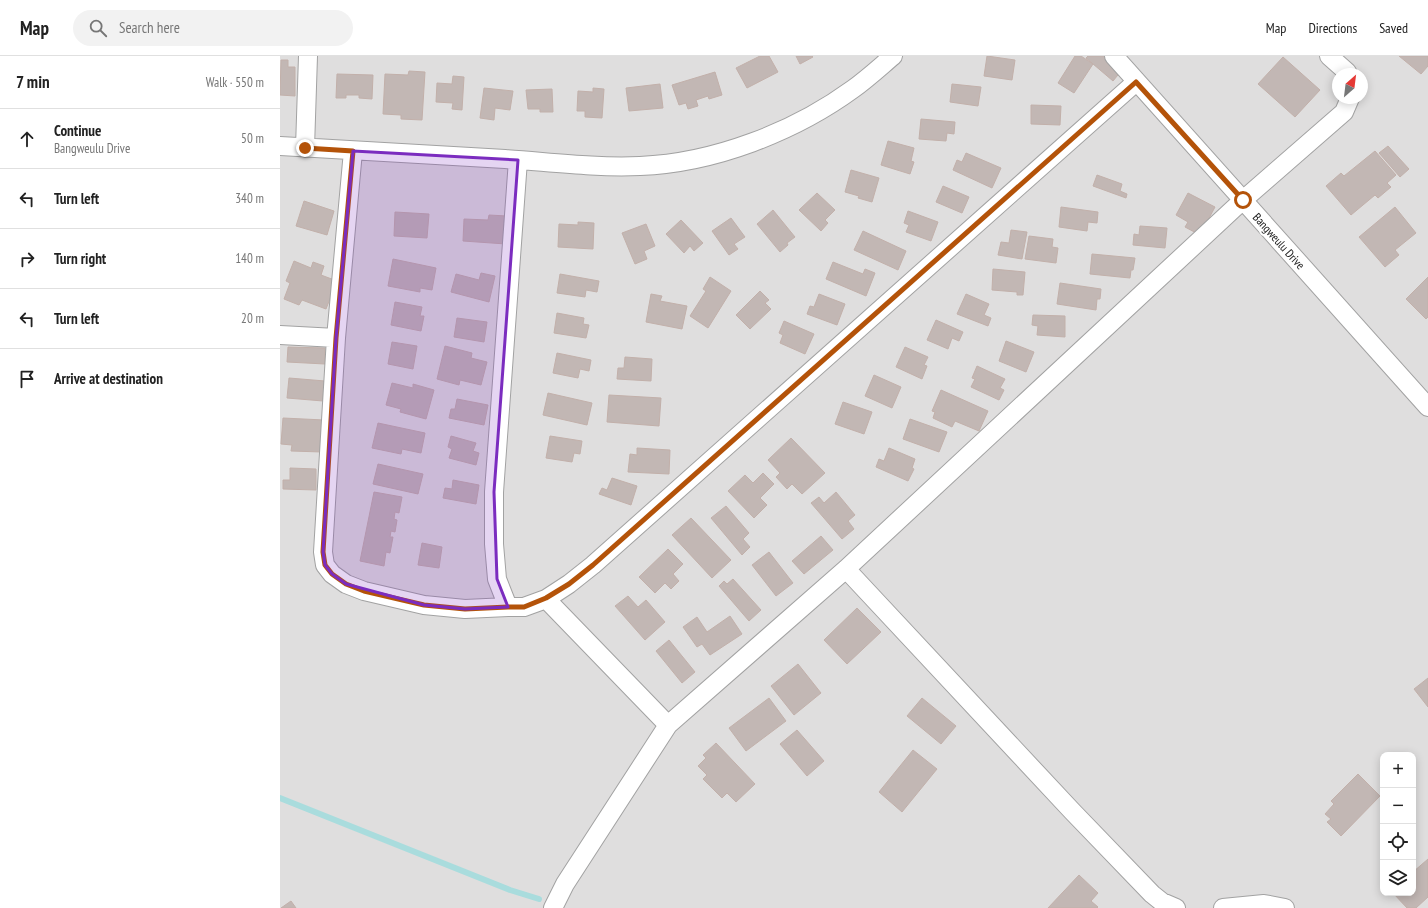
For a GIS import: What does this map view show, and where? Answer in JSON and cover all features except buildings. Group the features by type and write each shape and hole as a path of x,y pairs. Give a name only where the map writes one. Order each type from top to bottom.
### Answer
{"street":[{"path":"305,148 308,56"},
{"path":"280,146 594,166 642,166 689,160 729,150 770,135 810,116 853,89 893,56"},
{"name":"Bangweulu Drive","path":"1114,56 1428,408"},
{"path":"1329,56 1342,68"},
{"path":"353,151 336,338 323,552 325,565 332,574 346,584 364,591 424,605 465,609 524,607 546,598 569,584 593,565 1136,82"},
{"path":"553,908 565,884 668,725 846,569 1243,200 1344,112 1347,104"},
{"path":"508,607 497,579 494,544 494,492 518,160"},
{"path":"280,335 336,338"},
{"path":"846,569 1072,812 1152,894 1162,902 1176,908"},
{"path":"546,598 668,725"},
{"path":"1223,908 1264,904 1285,908"}],"highlighted area":[{"path":"353,151 518,160 494,492 497,579 508,607 465,609 424,605 346,584 332,574 325,565 323,552 336,338"}],"shaded area":[{"path":"280,56 1428,56 1428,908 280,908"}],"waterway":[{"path":"280,798 510,890 539,899"}],"route":[{"path":"305,148 353,151 336,338 323,552 325,565 332,574 346,584 364,591 424,605 465,609 524,607 546,598 569,584 593,565 1136,82 1243,200"}]}
